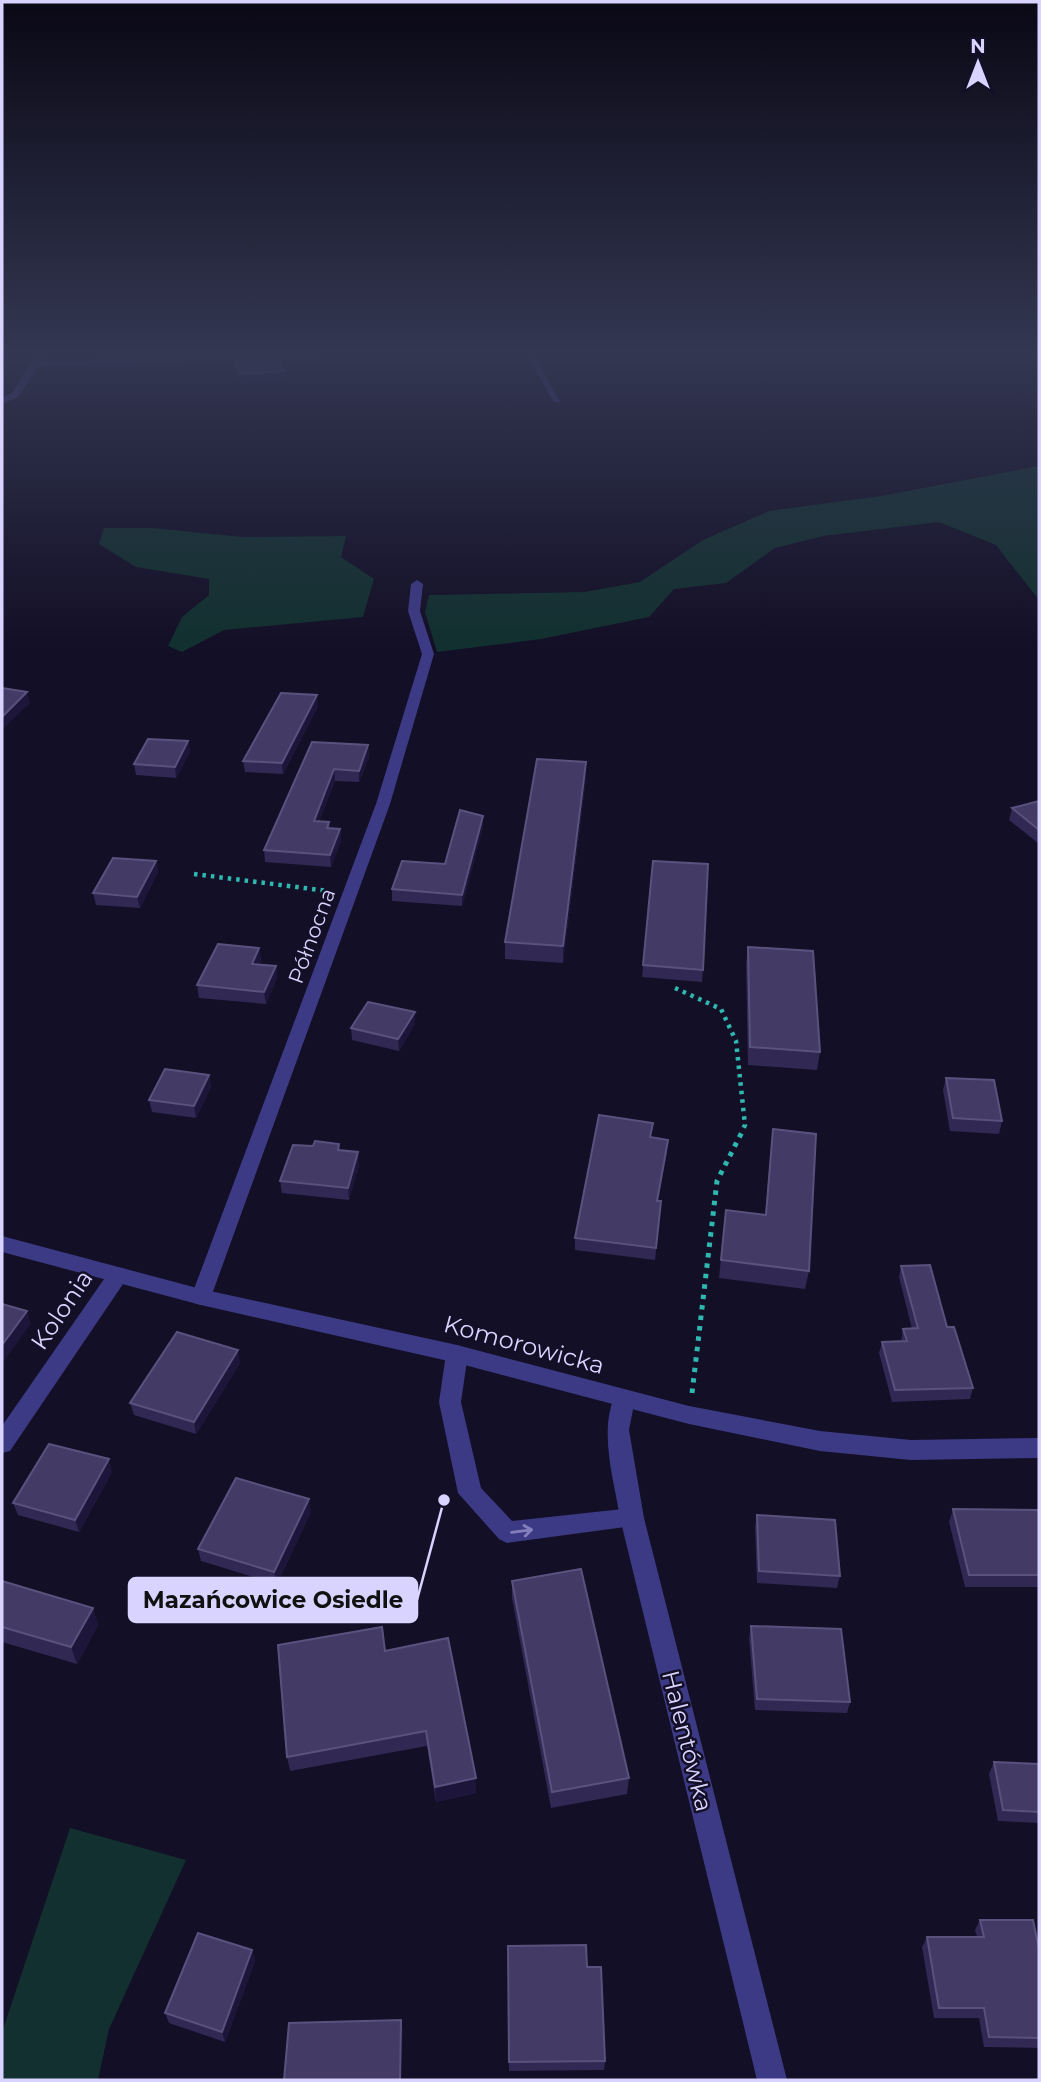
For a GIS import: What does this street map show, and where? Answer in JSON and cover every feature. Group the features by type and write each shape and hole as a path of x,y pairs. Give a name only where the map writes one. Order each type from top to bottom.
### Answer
{"street":[{"name":"Północna","path":"201,1297 382,809 428,654 414,611 417,584"},
{"name":"Komorowicka","path":"2,1244 201,1297 457,1354 689,1415 820,1441 911,1450 1039,1448"},
{"name":"Kolonia","path":"2,1444 118,1275"},
{"path":"457,1354 450,1402 470,1493 507,1532 632,1518"},
{"name":"Halentówka","path":"624,1399 618,1430 632,1518 772,2080"}],"path":[{"path":"194,874 350,893"},
{"path":"675,988 721,1009 736,1041 745,1125 717,1181 689,1415"}],"green space":[{"path":"1039,466 1039,600 996,545 939,522 823,536 775,548 726,583 674,589 649,617 541,639 437,652 425,612 429,595 584,592 640,582 703,540 769,511 881,496"},
{"path":"104,528 152,528 242,537 346,536 341,557 374,579 363,617 224,630 182,652 168,646 182,617 209,595 209,579 136,567 99,544"},
{"path":"70,1828 186,1860 109,2029 98,2080 2,2080 2,2032"}],"building":[{"path":"2,688 27,692 2,717"},
{"path":"281,693 317,695 282,763 243,761"},
{"path":"148,739 188,741 175,767 134,764"},
{"path":"312,742 368,745 359,771 334,769 314,821 329,822 327,828 340,829 330,855 264,850"},
{"path":"537,759 586,762 563,946 505,942"},
{"path":"1039,801 1039,830 1012,808"},
{"path":"460,810 483,816 462,895 392,889 402,861 445,864"},
{"path":"113,858 156,861 137,897 93,893"},
{"path":"653,861 708,864 703,970 643,965"},
{"path":"218,944 259,948 252,964 276,966 264,992 197,985"},
{"path":"748,947 813,951 820,1052 750,1047"},
{"path":"368,1002 415,1012 398,1039 351,1028"},
{"path":"165,1069 209,1075 194,1106 149,1100"},
{"path":"946,1078 994,1080 1002,1121 953,1118"},
{"path":"599,1115 653,1123 650,1137 668,1140 657,1201 661,1201 656,1248 575,1238"},
{"path":"773,1129 816,1134 809,1271 721,1260 726,1210 766,1215"},
{"path":"315,1141 339,1144 338,1150 358,1152 348,1188 280,1181 293,1145 313,1146"},
{"path":"930,1265 947,1327 954,1327 973,1388 895,1390 882,1342 907,1341 903,1329 918,1328 901,1266"},
{"path":"2,1304 27,1311 2,1345"},
{"path":"177,1332 238,1350 194,1422 130,1403"},
{"path":"49,1444 109,1459 75,1520 13,1503"},
{"path":"236,1478 309,1499 274,1572 198,1549"},
{"path":"953,1509 1039,1510 1039,1575 969,1575"},
{"path":"757,1515 835,1520 840,1576 759,1571"},
{"path":"581,1569 629,1778 552,1792 512,1581"},
{"path":"2,1581 93,1608 71,1647 2,1627"},
{"path":"751,1626 841,1629 850,1702 757,1699"},
{"path":"382,1627 385,1651 448,1638 476,1778 435,1787 426,1731 287,1757 278,1645"},
{"path":"994,1762 1039,1764 1039,1812 1003,1810"},
{"path":"980,1920 1033,1920 1039,1949 1039,2038 989,2037 984,2008 939,2008 927,1937 984,1937"},
{"path":"198,1933 252,1950 222,2032 165,2013"},
{"path":"586,1945 587,1967 601,1967 605,2061 509,2062 508,1946"},
{"path":"401,2020 400,2080 284,2080 289,2023"}],"place":[{"name":"Mazańcowice Osiedle","path":"444,1500"}]}
